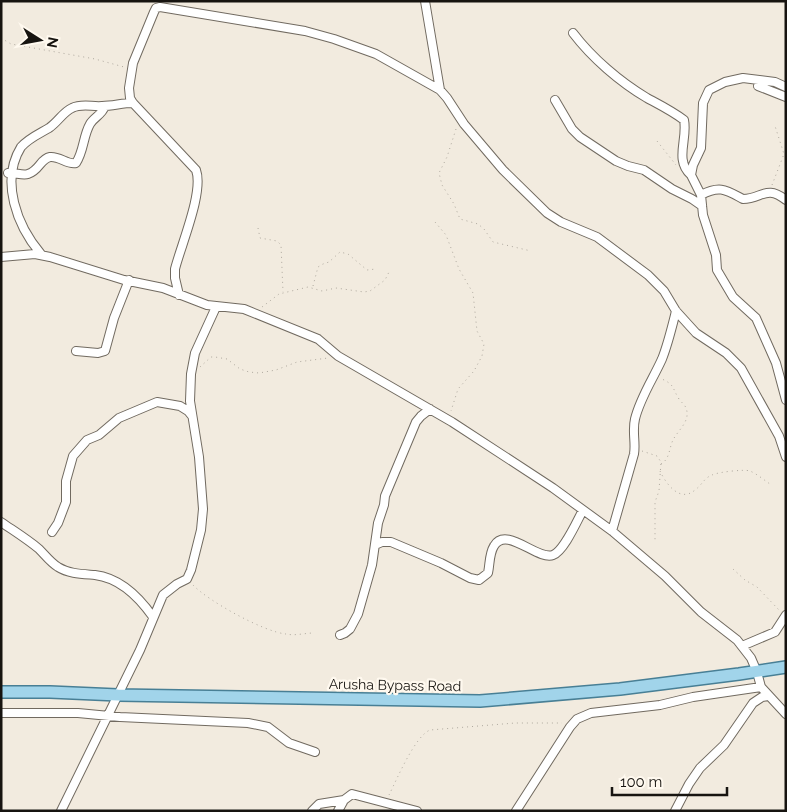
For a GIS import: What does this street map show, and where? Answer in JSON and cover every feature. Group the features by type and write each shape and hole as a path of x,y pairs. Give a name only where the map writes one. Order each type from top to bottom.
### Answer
{"main road":[{"name":"Arusha Bypass Road","path":"1,692 480,701 620,689 786,667"}],"street":[{"path":"424,1 440,90"},
{"path":"179,295 175,269 198,190 198,175 196,170 133,103 129,88 133,63 154,12 156,8 160,7 305,31 334,39 376,54 440,90 503,170 547,212 561,222 597,237 648,275 667,295 676,311 696,333 726,353 741,368 779,436 786,457"},
{"path":"573,33 613,73 647,98 665,106 684,120 682,158 701,195 706,224 716,255 717,270 733,297 756,318 776,363 786,400"},
{"path":"689,174 701,148 703,103 709,90 725,82 743,78 774,82 786,87"},
{"path":"758,86 786,97"},
{"path":"554,100 572,129 580,137 616,160 628,166 644,170 672,190 692,198 702,206"},
{"path":"41,254 21,227 7,184 5,174 15,155 25,143 58,121 68,110 74,107 133,103"},
{"path":"5,174 28,174 37,169 42,161 48,157 58,157 70,163 76,163 82,154 91,121 103,112 105,106"},
{"path":"701,195 711,190 722,189 743,200 758,194 769,193 780,195 786,200"},
{"path":"1,257 41,254 129,280 157,286 216,307 235,307 252,311 318,338 338,356 452,422 612,531 665,576 701,612 738,640 757,672 761,687 786,714"},
{"path":"76,351 98,354 105,351 114,318 129,280"},
{"path":"61,811 140,650 163,595 187,579 192,570 201,530 203,510 200,466 190,401 191,374 195,353 216,307"},
{"path":"612,531 634,454 636,443 634,420 663,357 676,311"},
{"path":"52,532 58,523 66,502 66,481 72,456 87,440 99,435 119,418 157,402 180,406 192,416"},
{"path":"340,635 350,629 358,614 372,565 378,523 388,486 416,422 430,409"},
{"path":"375,545 382,542 391,542 441,563 470,578 479,580 488,573 491,554 494,545 498,541 513,541 542,555 554,555 564,544 583,510"},
{"path":"1,522 38,548 63,570 107,577 116,581 146,607 153,616"},
{"path":"742,646 775,632 786,616"},
{"path":"516,811 555,748 577,719 591,713 660,705 693,697 761,687"},
{"path":"675,811 700,768 724,745 753,703 762,697 768,696"},
{"path":"1,712 78,713 227,721 263,725 272,729 289,743 315,752"},
{"path":"338,811 344,800 352,794 417,811"},
{"path":"312,811 322,803 344,800"}],"path":[{"path":"1,38 11,44 95,59 132,71"},
{"path":"461,119 439,173 442,186 454,204 460,219 478,224 484,228 493,242 531,251"},
{"path":"769,193 784,154 775,126"},
{"path":"657,141 677,166 689,174"},
{"path":"436,222 444,231 459,269 473,293 472,300 476,312 477,330 484,344 482,356 474,371 457,391 450,414 452,422"},
{"path":"258,228 260,238 277,241 281,245 283,293"},
{"path":"312,287 315,283 318,267 329,262 340,252 348,254 367,270 376,269"},
{"path":"252,311 267,304 276,295 312,287 322,290 336,288 364,292 370,291 380,285 389,272"},
{"path":"191,374 211,357 227,359 240,369 259,373 276,370 297,362 338,356"},
{"path":"654,376 672,385 687,414 684,425 672,441 666,460 661,464"},
{"path":"636,443 639,449 645,453 660,458 659,491 655,502 655,540"},
{"path":"660,472 669,487 678,493 685,494 695,490 705,478 713,474 746,470 770,484"},
{"path":"733,569 756,587 779,609"},
{"path":"187,579 204,596 275,632 286,634 314,633"},
{"path":"385,802 418,740 422,734 430,730 515,724 573,724"}]}
